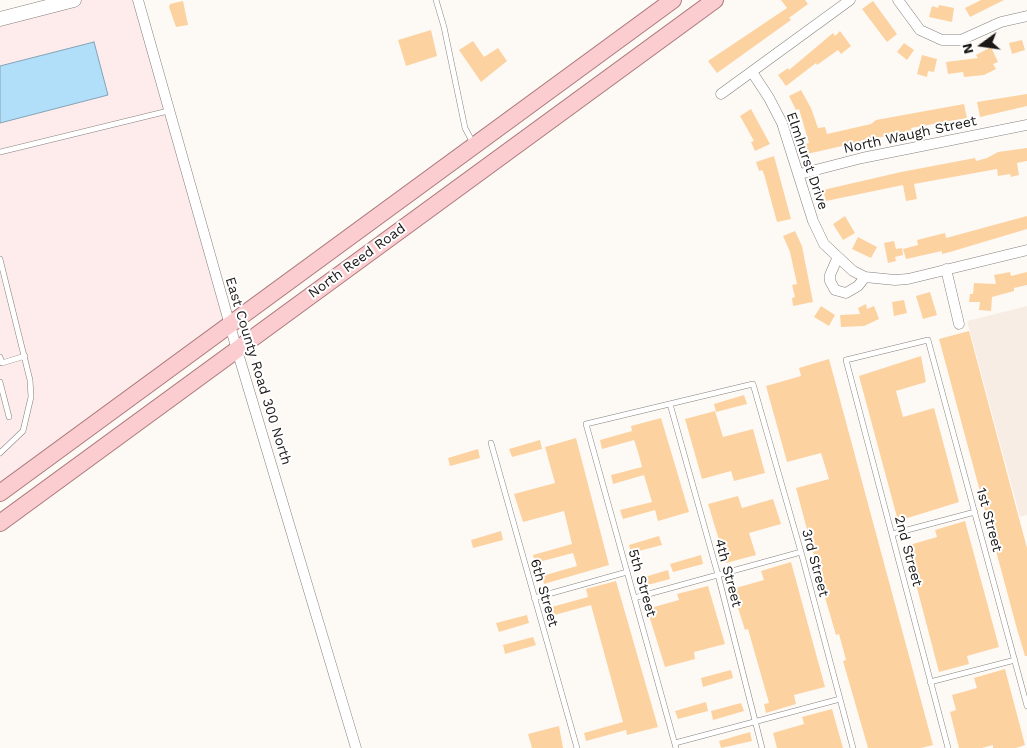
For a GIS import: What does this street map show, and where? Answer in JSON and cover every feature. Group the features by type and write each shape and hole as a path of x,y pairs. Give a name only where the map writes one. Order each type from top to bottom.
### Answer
{"main road":[{"path":"0,19 74,0"},
{"name":"North Reed Road","path":"0,493 673,0"},
{"name":"North Reed Road","path":"0,524 715,0"}],"street":[{"name":"East County Road 300 North","path":"138,0 237,350 356,748"},
{"path":"721,94 850,0"},
{"path":"898,0 920,30 942,40 961,40 1001,22 1027,16"},
{"name":"Elmhurst Drive","path":"752,72 782,123 800,174 813,222 824,244 837,259 864,276"},
{"name":"North Waugh Street","path":"800,174 862,158 1027,126"},
{"path":"837,259 830,275 830,280 835,290 846,293 858,286 864,276 895,280 1027,250"},
{"path":"946,269 959,324"}],"lane":[{"path":"436,0 444,27 465,128 474,146"},
{"path":"0,152 168,111"},
{"path":"0,259 25,356 31,388 27,419 17,439 0,453"},
{"name":"1st Street","path":"846,360 928,340 1027,706"},
{"path":"0,357 2,362 25,356"},
{"name":"2nd Street","path":"846,360 948,748"},
{"path":"0,382 8,417"},
{"name":"3rd Street","path":"670,404 753,384 801,552 853,748"},
{"name":"5th Street","path":"670,404 586,424 676,745"},
{"name":"4th Street","path":"670,404 718,575 762,748"},
{"name":"6th Street","path":"490,443 577,748"},
{"path":"892,534 975,512"},
{"path":"634,598 801,552"},
{"path":"534,598 627,572"},
{"path":"930,682 1015,660"},
{"path":"676,745 755,720 840,699"}],"shaded area":[{"path":"68,0 138,0 230,325 0,493 0,17"},
{"path":"1027,306 1027,515 1020,517 967,321"}],"water":[{"path":"94,42 108,95 0,123 0,66"}],"building":[{"path":"781,0 805,0 808,4 789,18 791,20 717,73 708,61 787,8"},
{"path":"981,0 1004,0 970,17 965,8"},
{"path":"183,1 188,25 176,27 169,7 170,4"},
{"path":"873,1 897,34 887,42 862,9"},
{"path":"939,5 954,8 952,22 929,17 932,6 938,8"},
{"path":"431,30 437,56 406,66 398,40"},
{"path":"840,31 851,46 841,54 838,50 817,65 816,63 786,86 778,75 788,68 789,70 833,33 835,36"},
{"path":"1022,40 1025,50 1012,54 1009,43"},
{"path":"473,41 484,57 498,48 507,61 481,82 459,50"},
{"path":"904,43 914,50 907,60 897,52"},
{"path":"991,47 998,62 993,64 996,69 984,75 964,77 963,72 948,74 946,62 978,58 976,55"},
{"path":"922,55 937,59 934,72 928,71 927,77 917,74"},
{"path":"801,90 811,108 818,128 825,127 827,134 871,124 876,120 964,104 967,118 911,128 912,130 807,154 805,144 809,143 799,109 796,110 789,96"},
{"path":"1027,94 1027,106 980,117 977,102"},
{"path":"751,109 770,144 755,151 751,142 754,141 740,116"},
{"path":"1027,148 1027,161 1017,163 1019,175 1011,177 1010,174 998,176 997,169 914,184 917,199 906,201 903,185 826,201 823,190 901,172 975,158 976,161 998,152"},
{"path":"774,156 791,219 777,222 764,174 762,170 759,171 756,162"},
{"path":"845,216 855,233 843,240 833,224"},
{"path":"1027,216 1027,229 942,254 942,251 906,259 903,249 918,245 917,240 945,233 946,238"},
{"path":"795,231 802,246 813,302 793,306 792,298 795,297 792,285 797,284 790,252 783,236"},
{"path":"858,237 877,247 871,258 852,249"},
{"path":"894,241 896,249 902,248 903,255 895,257 896,261 888,263 884,243"},
{"path":"1010,272 1011,276 1027,272 1027,285 992,297 991,311 979,310 980,302 969,302 970,294 973,294 974,283 996,284 994,275"},
{"path":"930,292 937,315 923,319 916,296"},
{"path":"904,300 907,313 894,316 892,302"},
{"path":"866,304 867,309 874,306 879,319 864,326 841,327 840,315 860,314 858,308"},
{"path":"821,306 835,315 829,326 814,317"},
{"path":"969,331 1027,548 1027,656 1025,656 1017,629 939,339"},
{"path":"921,356 926,382 896,391 903,417 934,408 959,502 898,521 859,376"},
{"path":"829,359 933,745 921,748 868,748 843,661 846,660 839,634 836,635 796,488 829,479 821,453 787,462 766,386 801,376 799,368"},
{"path":"744,395 747,404 716,412 714,404"},
{"path":"715,411 723,437 753,429 765,473 734,481 731,471 702,479 685,419"},
{"path":"661,418 689,512 658,521 655,510 623,519 620,510 652,502 644,475 613,484 611,475 642,467 638,452 634,440 602,449 600,440 632,431 631,426"},
{"path":"576,438 609,565 544,584 542,576 577,566 573,553 535,563 533,555 572,544 564,511 523,522 514,494 555,483 545,447"},
{"path":"540,440 542,449 512,457 509,449"},
{"path":"478,449 480,458 450,466 448,458"},
{"path":"738,496 742,508 773,499 781,524 749,533 756,555 726,563 708,504"},
{"path":"965,521 999,647 967,656 969,664 939,672 906,546 937,537 935,530"},
{"path":"501,531 503,540 473,548 471,540"},
{"path":"659,536 662,545 631,553 629,545"},
{"path":"701,555 703,564 673,572 670,564"},
{"path":"791,562 825,687 794,695 796,704 766,713 764,704 769,703 748,629 745,630 732,589 764,580 761,571"},
{"path":"668,570 670,579 640,587 638,579"},
{"path":"616,581 658,727 627,735 626,730 586,741 584,733 623,722 591,605 551,616 548,608 588,597 586,589"},
{"path":"708,586 725,644 694,652 695,659 665,667 647,609 679,600 677,594"},
{"path":"527,615 529,623 499,632 496,623"},
{"path":"533,637 536,645 505,654 503,645"},
{"path":"1005,669 1025,745 1016,748 993,748 993,745 982,748 959,748 950,712 956,710 952,695 977,688 974,678"},
{"path":"731,670 733,678 703,687 701,678"},
{"path":"706,702 708,711 678,719 675,711"},
{"path":"741,703 744,711 713,720 711,711"},
{"path":"832,709 843,748 777,748 773,733 804,724 802,717"},
{"path":"559,726 563,748 532,748 528,734"},
{"path":"750,732 752,741 721,748 719,741"}]}
